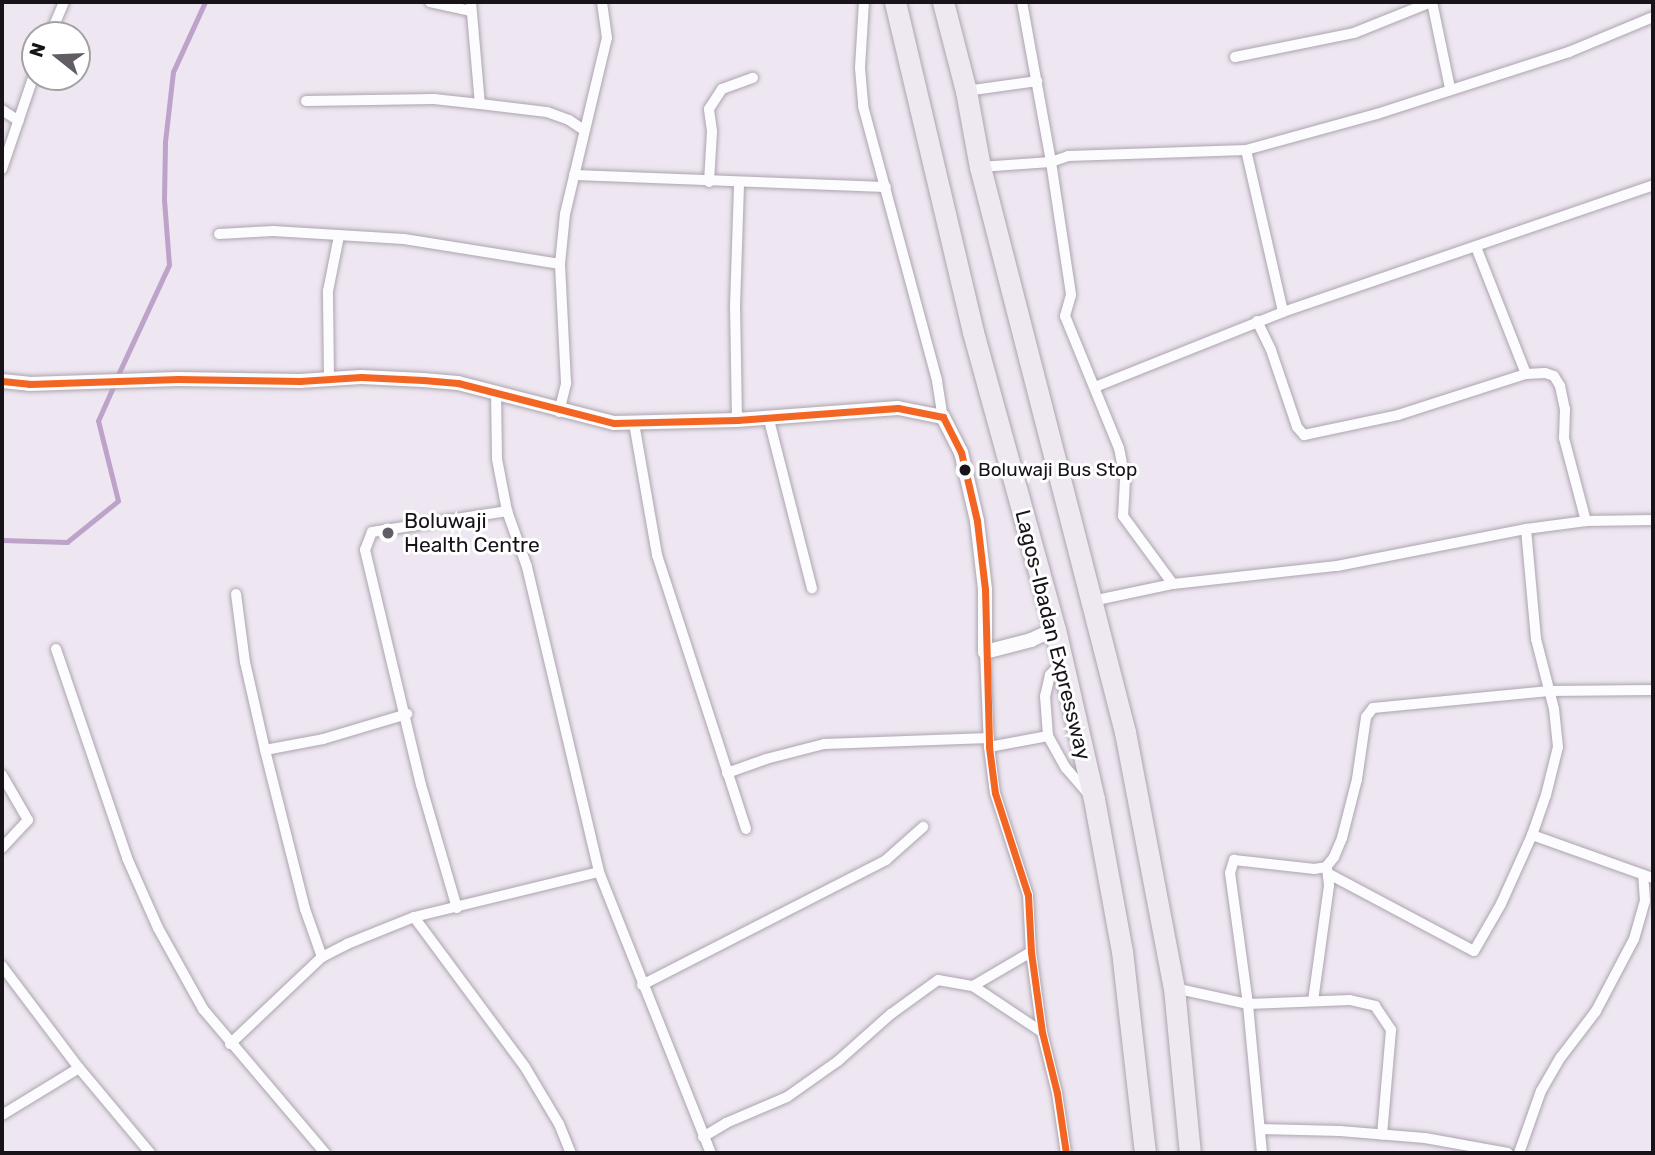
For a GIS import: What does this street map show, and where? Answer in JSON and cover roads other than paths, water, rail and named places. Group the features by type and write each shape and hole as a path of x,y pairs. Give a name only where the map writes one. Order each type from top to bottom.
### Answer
{"highway":[{"name":"Lagos-Ibadan Expressway","path":"895,2 973,331 1055,629 1094,799 1122,951 1144,1153"},
{"path":"943,2 966,92 980,167 1125,732 1174,988 1190,1153"}],"street":[{"path":"56,21 64,2"},
{"path":"430,2 471,7 480,104"},
{"path":"559,412 566,383 559,264 574,175 607,38 602,2"},
{"path":"864,2 860,68 863,106 937,381 943,417 961,452 977,521 985,589 989,742 995,793 1028,895 1031,952 1042,1032 1054,1081 1066,1153"},
{"path":"1022,2 1051,162 1071,295 1065,316 1119,448 1125,480 1123,516 1173,584"},
{"path":"1234,57 1354,33 1432,2 1450,88"},
{"path":"980,167 1051,162 1068,156 1246,150 1377,114 1450,88 1569,52 1651,18"},
{"path":"709,182 709,108 722,89 753,78"},
{"path":"966,92 1037,81"},
{"path":"2,169 29,91"},
{"path":"306,101 434,99 547,112 569,120 584,130"},
{"path":"2,110 19,121"},
{"path":"1246,150 1283,312"},
{"path":"574,175 739,184 886,187"},
{"path":"737,420 735,306 739,184"},
{"path":"1095,387 1257,321 1653,185"},
{"path":"219,234 272,231 404,239 559,264"},
{"path":"329,378 328,291 339,236"},
{"path":"1476,247 1526,374"},
{"path":"1257,321 1272,349 1297,427 1304,435 1398,415 1526,374 1545,373 1554,376 1560,386 1565,409 1564,438 1586,521"},
{"path":"2,381 29,384 178,379 423,380 458,383 559,412 614,424 737,420 898,408 943,417"},
{"path":"496,393 497,459 507,511 527,567 599,872 711,1153"},
{"path":"768,416 812,588"},
{"path":"634,423 657,555 746,829"},
{"path":"457,908 421,785 407,714 366,558 372,532 507,511"},
{"path":"1092,601 1173,584 1337,566 1526,529 1586,521 1653,520"},
{"path":"1262,1153 1248,1003 1230,873 1234,860 1327,870 1474,951 1501,904 1532,835 1558,747 1549,691 1536,639 1526,529"},
{"path":"236,594 245,662 265,750 305,909 322,957"},
{"path":"985,652 1031,640 1055,629"},
{"path":"55,649 127,858 158,928 203,1009 325,1153"},
{"path":"1062,662 1050,675 1045,696 1048,736 1066,768 1094,799"},
{"path":"1312,1001 1327,870 1342,838 1357,779 1366,717 1373,708 1549,691 1653,690"},
{"path":"265,750 323,739 407,714"},
{"path":"727,773 766,758 824,744 989,742 1048,736"},
{"path":"2,775 28,820 2,848"},
{"path":"642,985 886,860 923,827"},
{"path":"1519,1153 1541,1091 1561,1057 1596,1012 1634,939 1645,901 1648,876 1532,835"},
{"path":"230,1044 322,957 414,917 599,872"},
{"path":"414,917 525,1067 559,1124 570,1153"},
{"path":"973,986 1031,952"},
{"path":"2,966 79,1068 150,1153"},
{"path":"703,1137 726,1123 786,1097 838,1061 891,1014 938,980 973,986 1042,1032"},
{"path":"1174,988 1248,1003 1350,1000 1375,1006 1391,1030 1381,1135"},
{"path":"2,1115 79,1068"},
{"path":"1260,1129 1340,1131 1425,1138 1508,1153"}],"waterway":[{"path":"117,377 169,265 164,200 165,142 173,72 205,2"},
{"path":"2,540 67,542 118,501 98,421 114,385"}],"place":[{"name":"Boluwaji Bus Stop","path":"965,470"},
{"name":"Boluwaji Health Centre","path":"388,533"}]}
